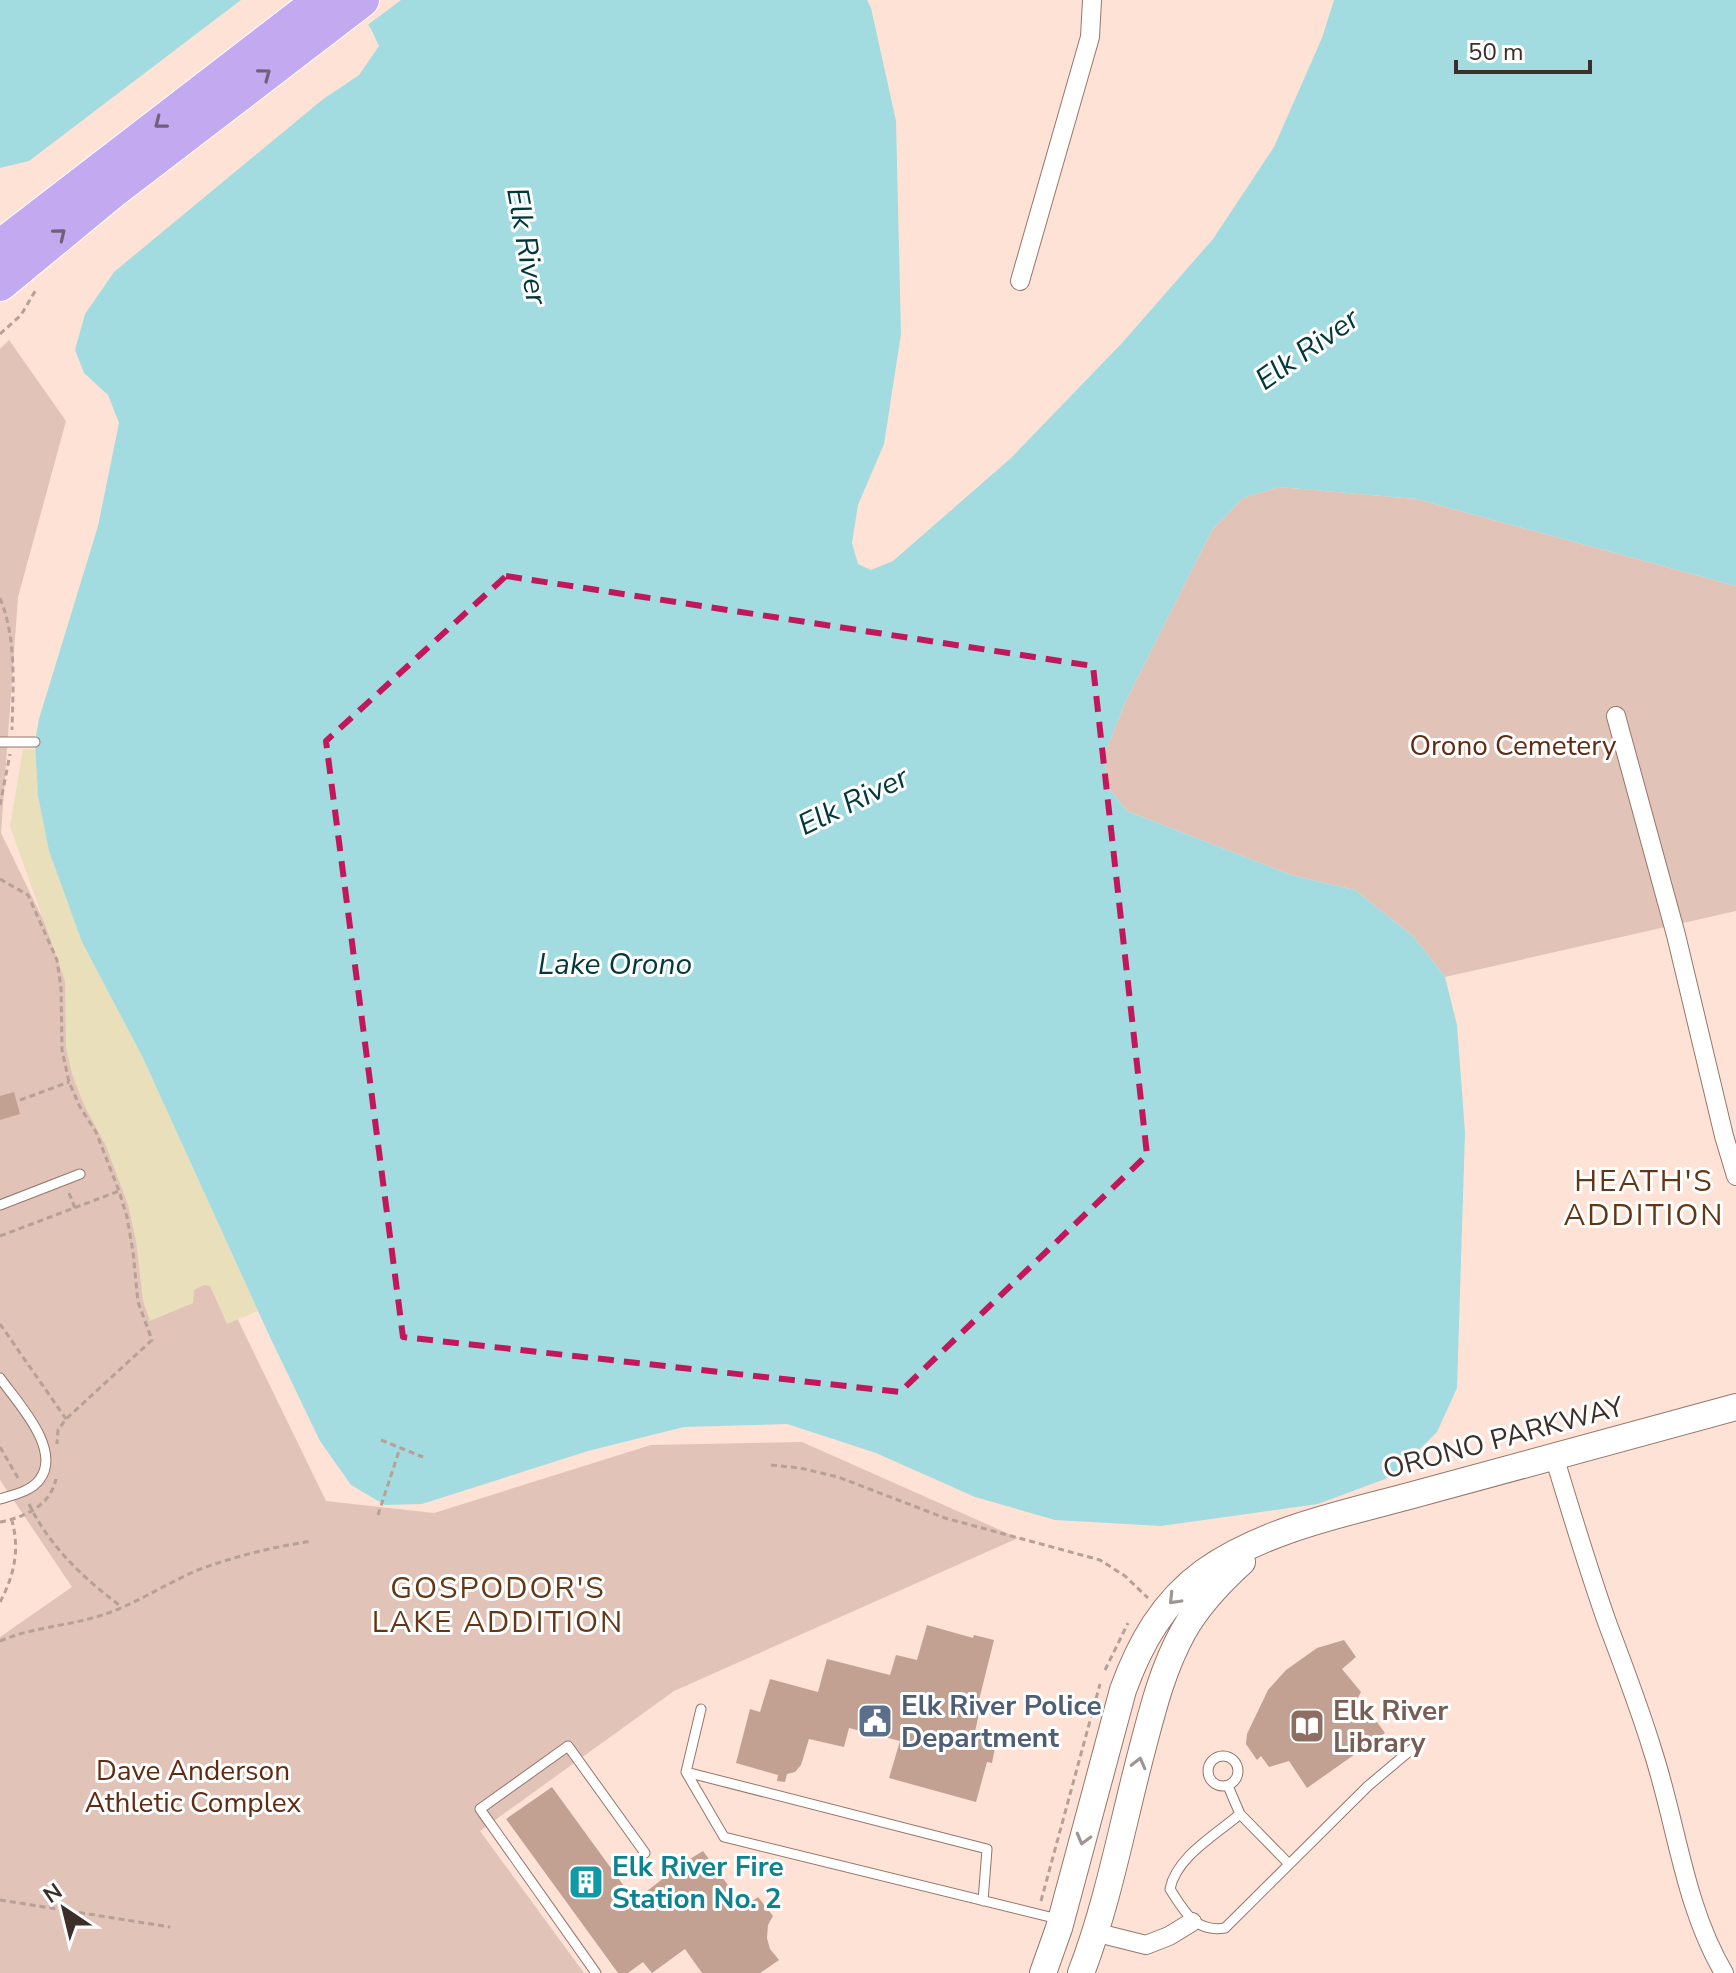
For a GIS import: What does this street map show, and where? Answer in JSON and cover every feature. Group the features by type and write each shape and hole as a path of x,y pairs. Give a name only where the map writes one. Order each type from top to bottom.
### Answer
{"highway":[{"path":"0,247 319,12 362,0"},
{"path":"0,284 126,181 319,12"}],"street":[{"path":"1020,281 1090,37 1092,0"},
{"path":"1616,716 1676,935 1736,1176"},
{"name":"ORONO PARKWAY","path":"1288,1531 1736,1407"},
{"path":"1554,1456 1576,1531 1654,1753 1690,1897 1724,1973"},
{"path":"1043,1973 1049,1917 1123,1690 1146,1635 1162,1611 1205,1572 1253,1544 1288,1531"},
{"path":"1081,1973 1154,1702 1178,1643 1202,1604 1222,1580 1244,1560 1288,1531"},
{"path":"1094,1932 1146,1945 1192,1922"}],"lane":[{"path":"0,742 35,742"},
{"path":"0,1205 80,1174"},
{"path":"0,1378 38,1432 46,1460 41,1478 31,1487 0,1499"},
{"path":"701,1709 686,1772 724,1837 1049,1917"},
{"path":"596,1973 480,1809 568,1746 645,1853"},
{"path":"1240,1814 1172,1876 1170,1889 1192,1922 1213,1930 1225,1928 1368,1786 1412,1749"},
{"path":"686,1772 987,1849 983,1901"},
{"path":"1228,1786 1240,1814 1289,1864"}],"path":[{"path":"0,598 7,614 12,661 11,744 0,805"},
{"path":"0,879 28,895 57,960 61,988 62,1050 69,1082 96,1132 119,1191 133,1252 138,1302 152,1340 66,1419 58,1430 56,1451"},
{"path":"20,1100 69,1082"},
{"path":"0,1236 119,1191"},
{"path":"0,1324 66,1419"},
{"path":"381,1440 423,1457"},
{"path":"0,1447 18,1479"},
{"path":"378,1515 400,1448"},
{"path":"771,1465 838,1477 945,1518 1100,1560 1125,1576 1148,1597 1140,1607"},
{"path":"0,1522 33,1511 50,1495 56,1482 56,1468"},
{"path":"33,1511 52,1541 83,1575 123,1607"},
{"path":"0,1602 9,1585 15,1561 17,1539 12,1520"},
{"path":"0,1641 47,1626 88,1620 198,1571 280,1546 312,1541"},
{"path":"1049,1917 1099,1687 1112,1652 1133,1617"},
{"path":"0,1900 170,1927"}],"highlighted area":[{"path":"506,576 1093,666 1147,1155 900,1392 403,1337 326,741"}],"green space":[{"name":"Dave Anderson Athletic Complex","path":"9,340 66,421 18,597 1,833 326,1501 434,1513 651,1445 802,1442 1018,1538 674,1691 480,1831 584,1973 0,1973 0,1637 72,1587 0,1480 0,349"},
{"name":"Orono Cemetery","path":"1279,487 1416,499 1736,586 1736,911 1445,977 1413,936 1355,890 1291,875 1127,811 1107,786 1105,753 1125,703 1212,530 1243,498"}],"sand":[{"path":"23,749 36,750 38,796 49,851 82,942 143,1058 258,1311 227,1324 210,1286 204,1285 194,1290 193,1303 150,1321 143,1301 128,1205 106,1146 72,1074 66,1048 65,981 10,826"}],"water":[{"path":"0,0 241,0 29,161 0,168"},
{"name":"Lake Orono","path":"351,0 867,0 896,121 901,334 884,444 858,505 852,543 858,564 871,570 893,561 1011,458 1122,343 1213,239 1274,147 1322,38 1334,0 1736,0 1736,586 1416,499 1279,487 1243,498 1212,530 1125,703 1105,753 1107,786 1127,811 1291,875 1355,890 1413,936 1445,977 1457,1025 1465,1132 1457,1388 1437,1432 1393,1476 1318,1504 1161,1526 1055,1520 975,1497 876,1453 787,1424 684,1427 588,1451 422,1504 385,1505 351,1485 320,1441 143,1058 82,942 49,851 38,796 35,742 39,719 98,526 119,423 108,395 84,373 75,350 85,314 114,272 322,100 359,75 379,46"}],"pier":[{"path":"347,0 401,0 365,27"}],"building":[{"path":"14,1092 20,1114 0,1120 0,1096"},
{"path":"927,1625 973,1638 974,1635 994,1640 976,1712 979,1713 975,1732 997,1738 992,1763 987,1762 976,1802 889,1778 900,1741 849,1728 844,1747 809,1739 801,1765 795,1772 787,1774 785,1782 777,1781 778,1775 736,1763 750,1709 760,1712 770,1679 818,1692 827,1659 890,1675 896,1655 917,1660"},
{"name":"Elk River Library","path":"1344,1640 1356,1657 1342,1669 1361,1692 1349,1714 1354,1721 1369,1711 1385,1733 1307,1788 1289,1761 1269,1767 1261,1756 1257,1760 1246,1744 1247,1734 1268,1690 1286,1670 1317,1648"},
{"name":"Elk River Fire Station No. 2","path":"552,1787 637,1904 650,1895 647,1891 703,1851 744,1907 758,1897 773,1916 768,1925 767,1938 770,1949 779,1960 760,1973 702,1973 685,1949 652,1973 643,1962 628,1973 618,1973 506,1819"}],"place":[{"name":"Elk River Police Department","path":"875,1721"},
{"name":"Elk River Library","path":"1307,1726"},
{"name":"Elk River Fire Station No. 2","path":"586,1882"}],"district":[{"name":"HEATH'S ADDITION","path":"1644,1198"},
{"name":"GOSPODOR'S LAKE ADDITION","path":"498,1605"}],"water label":[{"name":"Elk River","path":"527,246"},
{"name":"Elk River","path":"1307,349"},
{"name":"Elk River","path":"853,801"}]}
